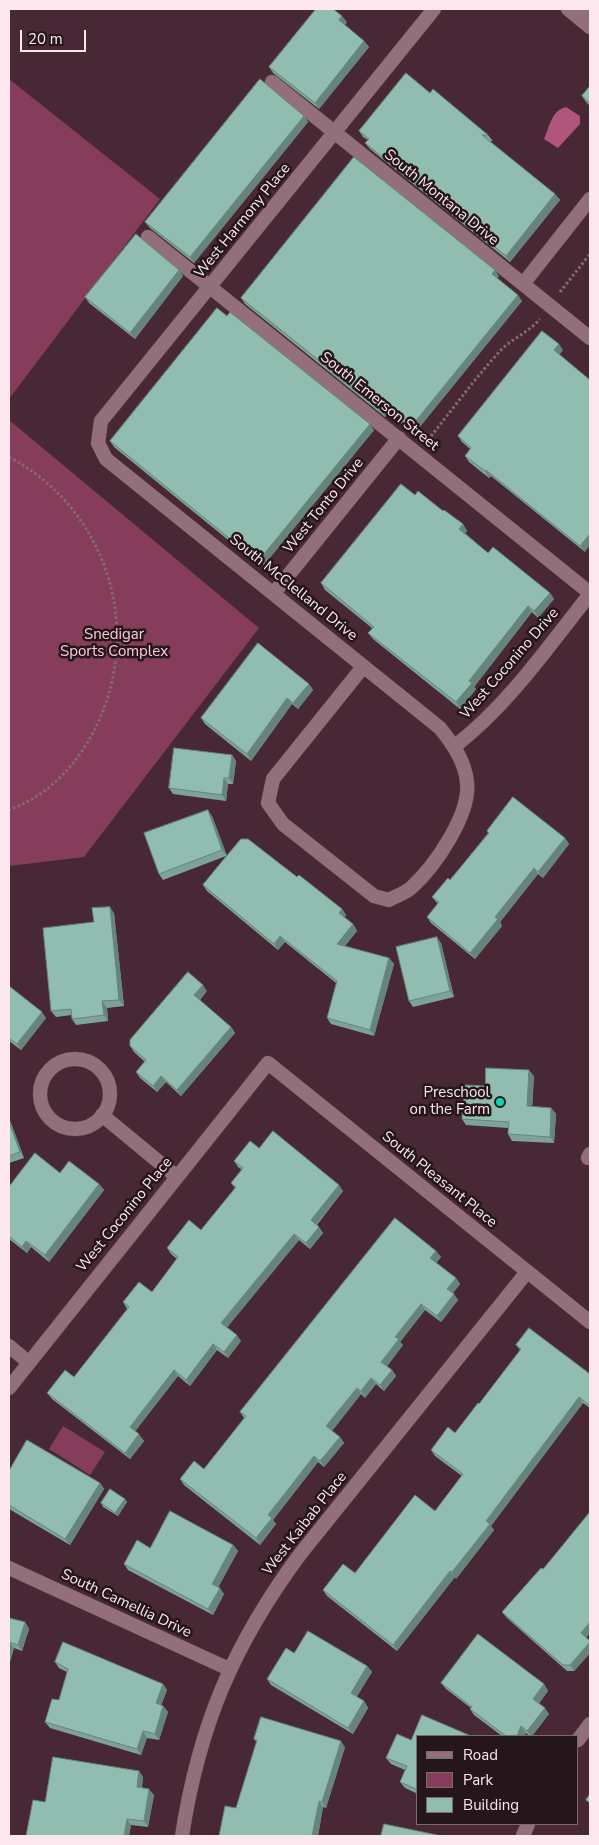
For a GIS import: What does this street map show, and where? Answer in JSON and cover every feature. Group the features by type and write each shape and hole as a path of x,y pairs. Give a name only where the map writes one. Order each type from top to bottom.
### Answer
{"street":[{"name":"West Harmony Place","path":"106,459 98,443 101,421 434,9"},
{"path":"568,9 587,19"},
{"name":"South Montana Drive","path":"272,82 523,284 554,300 590,338"},
{"path":"523,284 590,200"},
{"name":"South Emerson Street","path":"148,237 590,594"},
{"name":"West Tonto Drive","path":"274,593 399,438"},
{"name":"South McClelland Drive","path":"106,459 440,728 455,746"},
{"name":"West Coconino Drive","path":"455,746 480,726 502,702 590,594"},
{"path":"363,667 273,780 268,803 283,824 374,896 389,900 411,888 447,844 461,820 468,782 455,746"},
{"path":"64,1060 88,1061 97,1066 104,1074 108,1084 108,1105 102,1114 85,1127 73,1128 62,1126 51,1120 44,1110 40,1098 45,1075 53,1066 64,1060"},
{"name":"West Coconino Place","path":"9,1388 268,1063"},
{"name":"South Pleasant Place","path":"268,1063 590,1322"},
{"path":"102,1114 177,1177"},
{"name":"West Kaibab Place","path":"182,1836 192,1776 202,1740 229,1670 269,1598 301,1553 527,1272"},
{"path":"9,1346 28,1362"},
{"name":"South Camellia Drive","path":"9,1568 229,1670"},
{"path":"579,1739 590,1724"}],"path":[{"path":"417,454 495,356 510,340 531,328 590,254"},
{"path":"9,457 20,463 60,494 88,532 98,550 110,586 118,626 114,676 103,714 92,735 72,767 58,781 37,796 9,810"}],"green space":[{"path":"9,79 160,199 9,399"},
{"name":"Snedigar Sports Complex","path":"9,420 259,628 84,857 9,866"},
{"path":"63,1426 105,1452 90,1475 49,1449"}],"shaded area":[{"path":"566,107 580,116 580,124 558,148 544,139 554,115"}],"building":[{"path":"316,9 333,9 342,16 339,20 364,41 315,103 269,67"},
{"path":"406,73 430,93 433,89 488,135 482,135 555,194 506,256 365,143 369,139 359,131"},
{"path":"260,79 304,116 190,257 145,222"},
{"path":"590,86 590,103 582,96"},
{"path":"354,157 495,270 492,274 518,295 410,428 384,407 381,410 241,298"},
{"path":"136,234 179,270 130,333 85,297"},
{"path":"217,308 227,316 230,312 370,424 260,559 236,539 234,542 110,441"},
{"path":"542,331 559,344 554,350 590,380 590,534 580,546 486,470 465,456 471,448 458,436"},
{"path":"401,484 415,495 418,491 444,510 463,524 459,529 488,553 493,547 550,593 534,611 528,606 469,681 472,683 456,702 368,633 374,627 321,583"},
{"path":"258,643 309,684 293,703 287,698 247,754 201,718"},
{"path":"174,748 232,755 229,778 224,778 222,795 169,788"},
{"path":"513,797 565,838 538,872 534,868 495,917 498,919 470,953 427,917 439,902 432,897 448,878 450,880 489,833 487,831"},
{"path":"208,810 222,850 159,874 144,833"},
{"path":"241,839 248,839 297,877 299,875 342,909 339,913 353,924 337,944 389,958 370,1030 327,1018 337,981 280,936 274,944 203,885"},
{"path":"110,907 119,1000 102,1001 104,1015 72,1019 71,1009 51,1011 43,928 94,922 92,908"},
{"path":"437,937 450,991 409,1001 396,947"},
{"path":"188,972 203,985 194,995 231,1027 177,1090 161,1076 153,1086 136,1072 146,1060 130,1046 130,1040"},
{"path":"9,986 42,1012 17,1044 9,1038"},
{"name":"Preschool on the Farm","path":"486,1068 529,1070 527,1106 551,1108 550,1137 508,1134 509,1122 462,1119 464,1085 485,1086"},
{"path":"9,1122 20,1152 9,1156"},
{"path":"273,1131 339,1185 311,1220 319,1227 306,1243 294,1234 221,1323 237,1335 224,1352 213,1344 186,1380 174,1370 130,1427 139,1434 125,1453 47,1393 65,1370 74,1377 129,1307 123,1302 139,1282 152,1292 178,1257 167,1248 189,1220 201,1230 236,1187 231,1183 243,1168 234,1161 250,1141 259,1148"},
{"path":"35,1153 60,1173 69,1161 99,1184 45,1255 26,1241 22,1247 9,1236 9,1187"},
{"path":"395,1218 436,1251 430,1258 456,1278 447,1289 454,1294 437,1316 421,1304 395,1337 399,1339 381,1362 392,1370 380,1385 371,1378 361,1391 357,1388 326,1426 340,1437 320,1461 314,1456 268,1515 272,1518 256,1538 180,1479 194,1461 204,1469 246,1416 240,1412"},
{"path":"529,1328 590,1374 590,1403 589,1405 579,1397 486,1521 490,1524 452,1572 450,1571 393,1645 323,1590 343,1564 355,1573 415,1495 435,1511 463,1474 431,1450 448,1427 455,1433 479,1404 521,1349 516,1345"},
{"path":"27,1440 100,1483 65,1539 9,1505 9,1471"},
{"path":"110,1489 125,1499 115,1513 101,1503"},
{"path":"170,1511 233,1545 212,1584 220,1588 208,1609 124,1564 137,1540 150,1548"},
{"path":"590,1512 590,1622 581,1633 590,1642 570,1665 563,1665 502,1612 541,1568 543,1569"},
{"path":"9,1618 25,1622 18,1645 9,1642"},
{"path":"308,1631 367,1666 351,1693 364,1701 348,1728 267,1679 286,1648 294,1653"},
{"path":"478,1634 544,1684 533,1699 545,1708 527,1731 521,1726 517,1735 505,1735 470,1709 472,1707 441,1683"},
{"path":"63,1642 163,1684 156,1703 163,1706 155,1734 143,1731 137,1749 45,1722 52,1699 59,1700 68,1669 55,1662"},
{"path":"422,1715 469,1735 416,1735 416,1789 400,1782 407,1766 386,1758 397,1734 411,1740"},
{"path":"261,1717 341,1741 322,1802 319,1801 312,1836 219,1836 225,1806 236,1808 257,1740 254,1739"},
{"path":"53,1757 139,1771 137,1787 149,1789 144,1821 127,1819 124,1836 26,1836 33,1800 45,1802"},
{"path":"590,1794 590,1803 586,1800"},
{"path":"384,1824 442,1836 381,1836"}],"place":[{"name":"Preschool on the Farm","path":"500,1102"}]}
